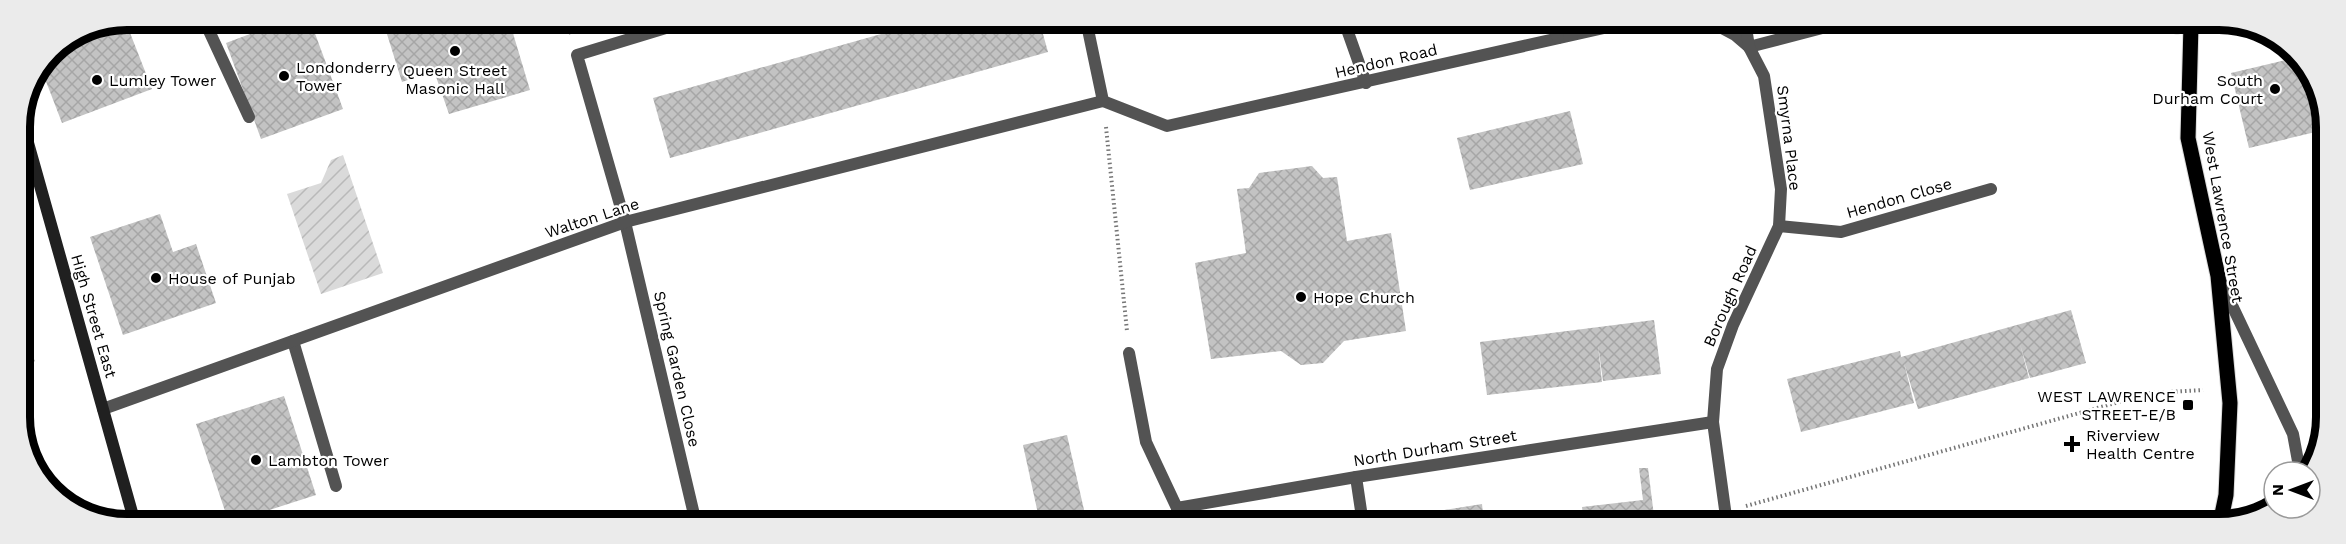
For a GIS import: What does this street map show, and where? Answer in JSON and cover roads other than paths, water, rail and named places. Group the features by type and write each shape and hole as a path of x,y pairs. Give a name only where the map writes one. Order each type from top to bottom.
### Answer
{"main road":[{"name":"West Lawrence Street","path":"2193,30 2188,138 2218,276 2229,389 2226,495 2222,514"},
{"name":"High Street East","path":"30,150 133,514"}],"street":[{"path":"209,30 249,117"},
{"name":"Spring Garden Close","path":"659,30 577,55 625,222 694,514"},
{"path":"1088,30 1103,101"},
{"path":"1347,30 1366,83"},
{"path":"1555,30 1558,38"},
{"name":"Hendon Road","path":"1103,101 1167,126 1595,30"},
{"name":"Hendon Road","path":"1726,30 1749,47"},
{"name":"Smyrna Place","path":"1746,30 1749,47 1764,76 1773,124 1781,189 1779,226"},
{"path":"1749,47 1814,30"},
{"name":"Walton Lane","path":"103,409 625,222 1103,101"},
{"name":"Hendon Close","path":"1779,226 1841,232 1991,189"},
{"name":"Borough Road","path":"1725,514 1713,422 1717,369 1733,325 1779,226"},
{"path":"2218,276 2293,434 2298,460"},
{"path":"293,341 336,486"},
{"path":"1129,353 1146,442 1178,514"},
{"name":"North Durham Street","path":"1177,508 1356,477 1713,422"},
{"path":"1356,477 1362,514"}],"place":[{"name":"Queen Street Masonic Hall","path":"455,51"},
{"name":"Londonderry Tower","path":"284,76"},
{"name":"Lumley Tower","path":"97,80"},
{"name":"South Durham Court","path":"2275,89"},
{"name":"House of Punjab","path":"156,278"},
{"name":"Hope Church","path":"1301,297"},
{"name":"WEST LAWRENCE STREET-E/B","path":"2188,405"},
{"name":"Riverview Health Centre","path":"2072,444"},
{"name":"Lambton Tower","path":"256,460"}]}
